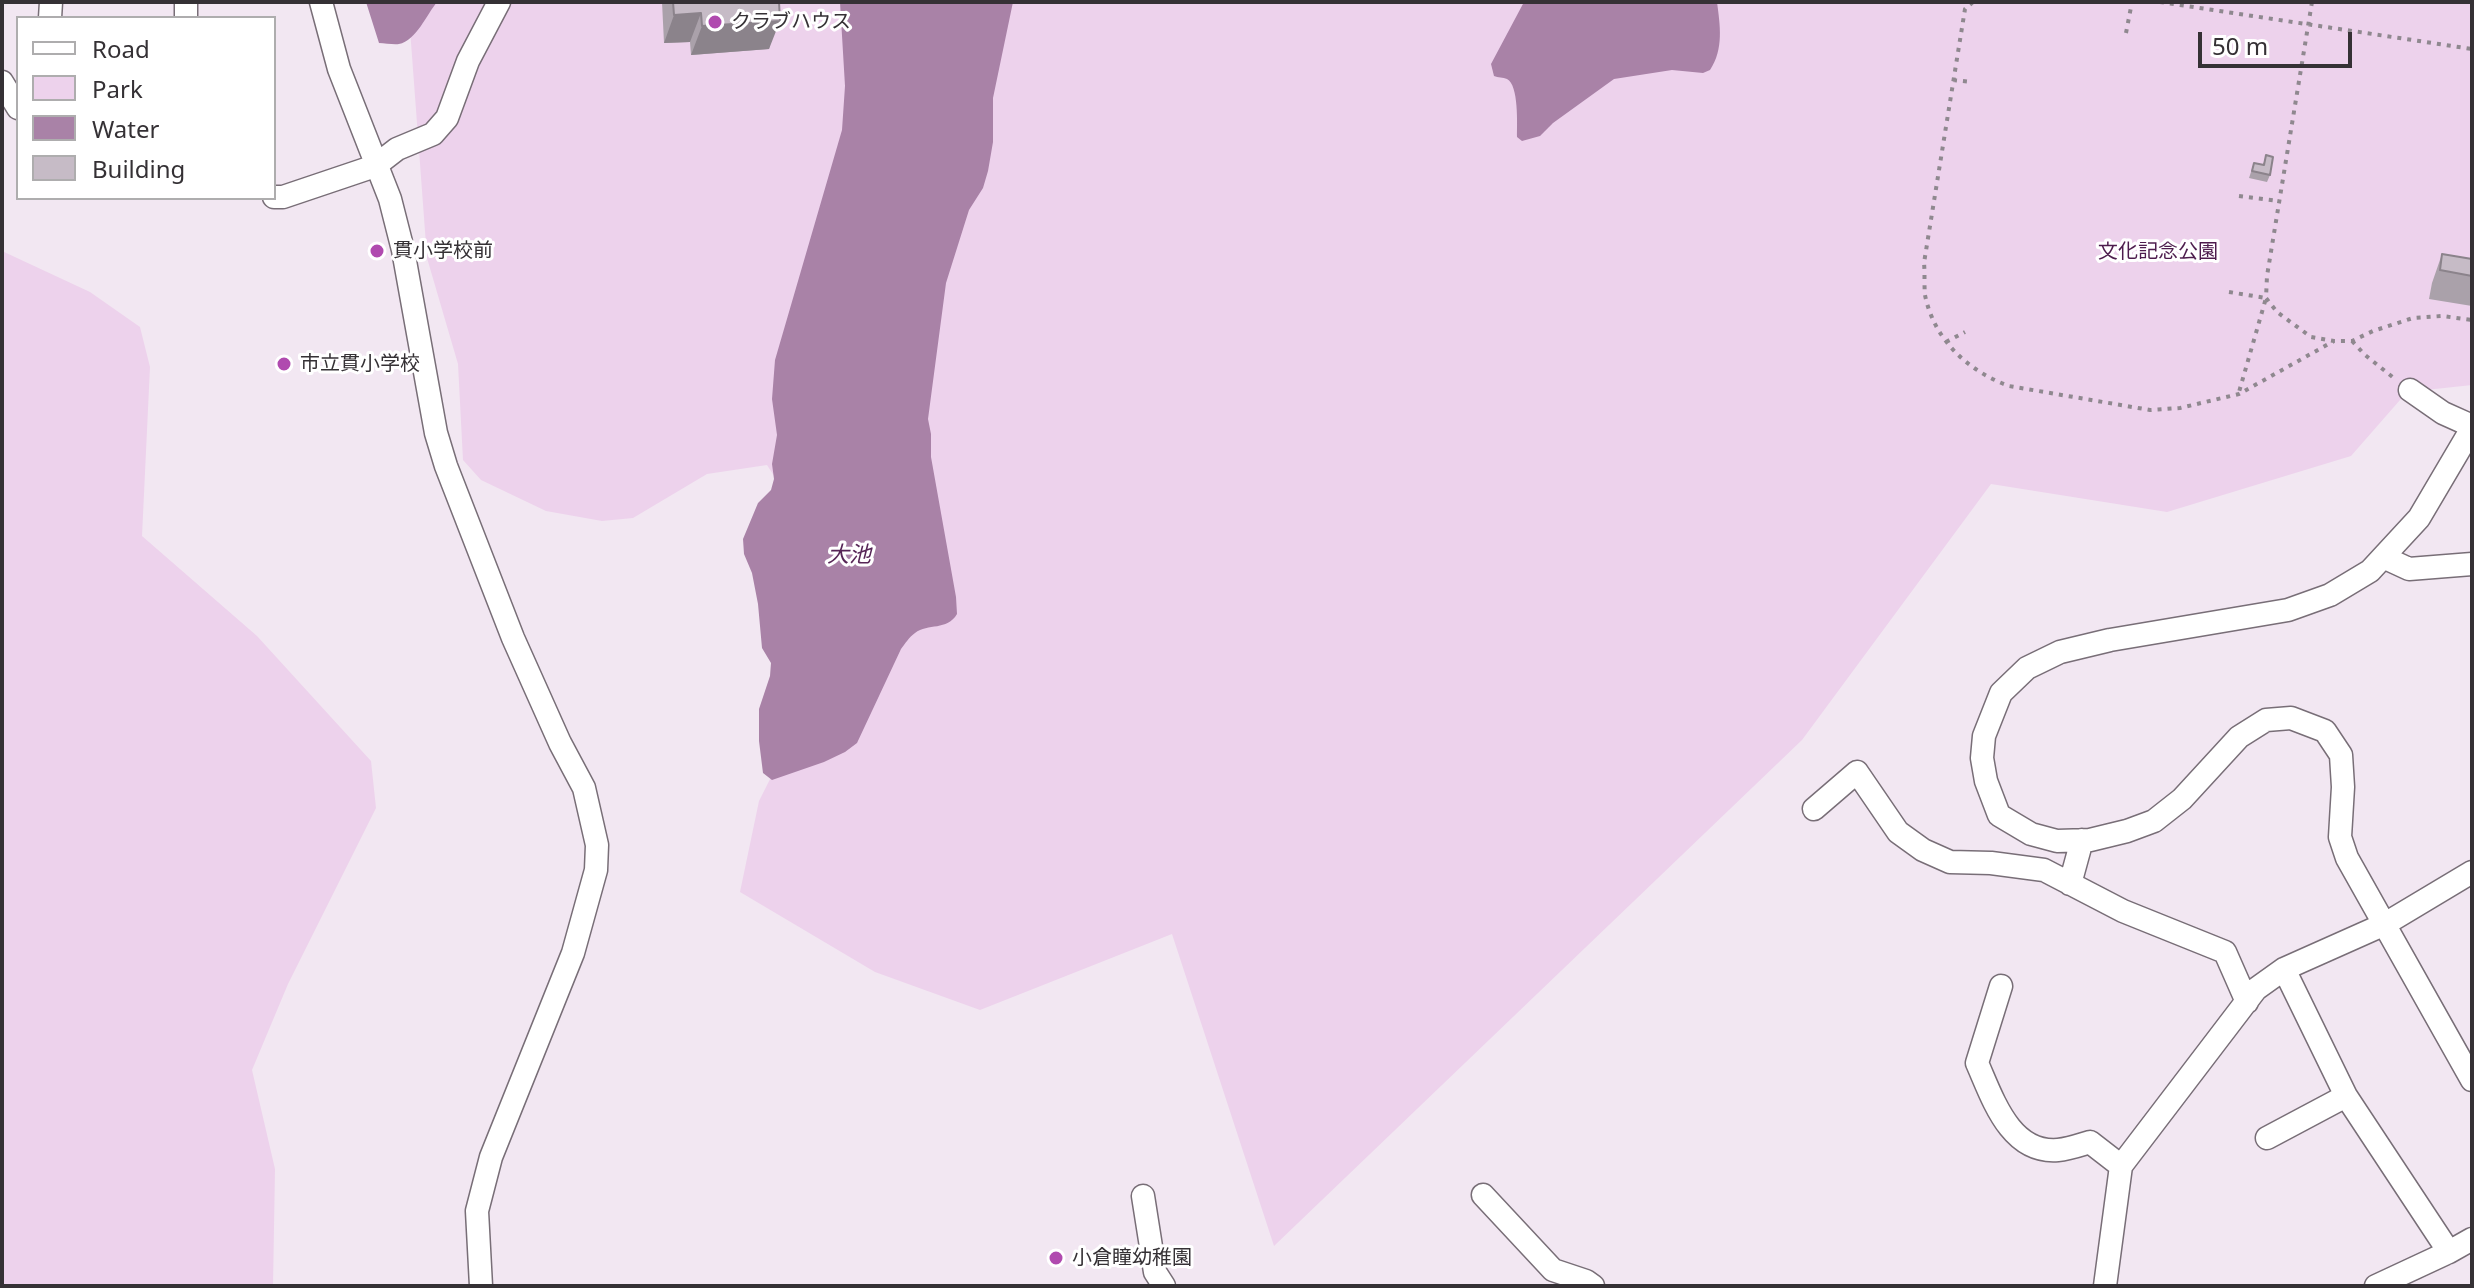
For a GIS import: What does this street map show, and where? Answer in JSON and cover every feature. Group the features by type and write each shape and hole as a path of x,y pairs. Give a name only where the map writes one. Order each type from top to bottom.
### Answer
{"street":[{"path":"321,2 339,69 390,199 403,250 436,433 446,466 513,638 560,743 584,788 597,845 596,870 573,953 491,1157 477,1211 481,1286"},
{"path":"276,197 375,166 397,149 433,134 447,118 468,61 499,2"},
{"path":"2,82 16,105"},
{"path":"2410,390 2443,413 2472,427 2419,518 2370,571 2330,595 2288,610 2110,640 2060,652 2027,668 2001,693 1984,736 1982,758 1986,781 1999,815 2031,834 2057,841 2082,840 2127,831 2154,821 2182,799 2239,737 2266,720 2291,718 2325,731 2341,755 2340,837 2347,858 2472,1080"},
{"path":"2383,557 2409,569 2472,564"},
{"path":"1814,809 1857,772 1898,832 1923,850 1950,862 1991,863 2044,870 2123,911 2225,952 2247,1002"},
{"path":"2070,884 2082,840"},
{"path":"2105,1286 2121,1166 2256,989 2284,969 2385,924 2471,873"},
{"path":"2284,969 2346,1096 2449,1252"},
{"path":"2001,986 1977,1063 2000,1114 2023,1143 2057,1151 2090,1142 2121,1166"},
{"path":"2267,1138 2346,1096"},
{"path":"1483,1195 1553,1270 1593,1286"},
{"path":"1143,1196 1155,1272 1164,1286"},
{"path":"2376,1286 2472,1239"}],"path":[{"path":"1966,2 1924,263 1925,296 1933,318 1946,342 1965,364 1986,378 2009,386 2150,410 2180,408 2239,394 2334,341"},
{"path":"1965,9 1973,2"},
{"path":"2126,33 2132,2"},
{"path":"2160,2 2472,49"},
{"path":"2239,394 2266,298 2312,2"},
{"path":"1953,80 1972,82"},
{"path":"2239,196 2279,201"},
{"path":"2229,292 2266,298 2277,312 2311,337 2334,341 2352,341 2413,318 2442,316 2472,320"},
{"path":"1946,342 1965,332"},
{"path":"2352,341 2410,390"}],"green space":[{"name":"文化記念公園","path":"408,2 2472,2 2472,385 2407,392 2351,456 2167,512 1991,484 1802,740 1274,1246 1172,934 980,1010 875,972 740,892 759,801 817,686 787,496 767,465 707,474 633,518 602,521 546,511 481,480 463,460 458,364 427,258"},
{"path":"2,251 90,292 140,327 150,367 142,536 257,636 371,761 376,808 288,984 252,1070 275,1169 273,1286 2,1286"}],"water":[{"path":"366,2 437,2 411,38 395,44 379,43"},
{"name":"大池","path":"840,2 1013,2 993,98 993,142 988,171 983,188 969,210 946,283 928,419 931,457 957,614 948,623 920,630 907,641 857,743 824,762 772,780 763,773 759,741 759,709 771,663 762,648 758,604 743,539 758,503 771,490 774,479 772,464 777,435 772,399 775,360 842,130 845,86"},
{"path":"1524,2 1717,2 1720,37 1717,54 1710,70 1703,73 1672,70 1614,79 1540,136 1522,141 1517,137 1514,89 1507,79 1494,76 1491,64"}],"building":[{"path":"673,2 779,2 780,21 702,26 701,13 674,15"},
{"path":"2266,155 2273,157 2270,175 2252,171 2254,163 2264,165"},
{"path":"2442,254 2472,259 2472,276 2440,270"}],"place":[{"name":"クラブハウス","path":"715,22"},
{"name":"貫小学校前","path":"377,251"},
{"name":"市立貫小学校","path":"284,364"},
{"name":"小倉瞳幼稚園","path":"1056,1258"}]}
